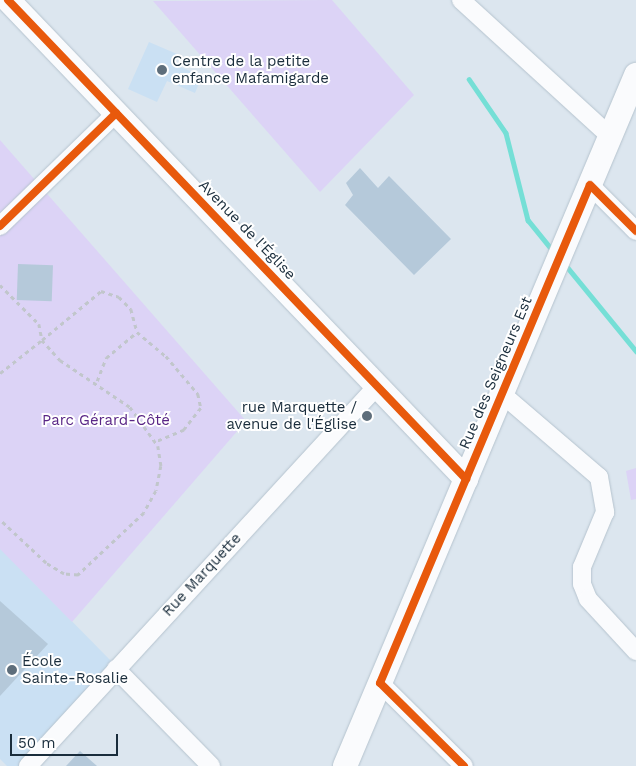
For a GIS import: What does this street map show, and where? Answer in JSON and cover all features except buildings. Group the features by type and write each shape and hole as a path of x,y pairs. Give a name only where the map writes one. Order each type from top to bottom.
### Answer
{"main road":[{"name":"Avenue de l'Église","path":"8,0 466,479"},
{"name":"Rue des Seigneurs Est","path":"345,766 636,75"}],"street":[{"path":"461,0 610,136"},
{"path":"0,226 116,112"},
{"path":"590,185 636,231"},
{"name":"Rue Marquette","path":"28,766 378,385"},
{"path":"502,394 600,477 605,512 582,567 582,584 588,599 636,651"},
{"path":"116,669 211,766"},
{"path":"380,683 464,766"}],"path":[{"path":"0,285 39,324 42,340 60,360 97,381 130,406 156,442 161,466 156,491 144,513 78,575 64,574 46,563 0,520"},
{"path":"0,373 101,291 119,297 131,309 137,332 166,356 198,394 201,408 184,430 156,442"},
{"path":"97,381 106,358 137,332"}],"shaded area":[{"name":"Centre de la petite enfance Mafamigarde","path":"149,42 177,54 173,64 202,76 195,93 167,81 157,102 128,89"},
{"path":"0,548 113,663 21,766 7,766 0,759"}],"green space":[{"path":"332,0 414,95 320,192 153,1"},
{"name":"Parc Gérard-Côté","path":"0,140 246,421 72,622 0,549"},
{"path":"636,468 636,499 631,500 626,471"}],"waterway":[{"path":"469,79 506,133 528,220 554,252"},
{"path":"564,263 636,351"}],"cycle path":[{"path":"8,0 466,479"},
{"path":"0,226 116,113"},
{"path":"464,766 380,683 590,185 636,231"}],"place":[{"name":"Centre de la petite enfance Mafamigarde","path":"162,70"},
{"name":"rue Marquette / avenue de l'Église","path":"367,416"},
{"name":"École Sainte-Rosalie","path":"12,670"}]}
